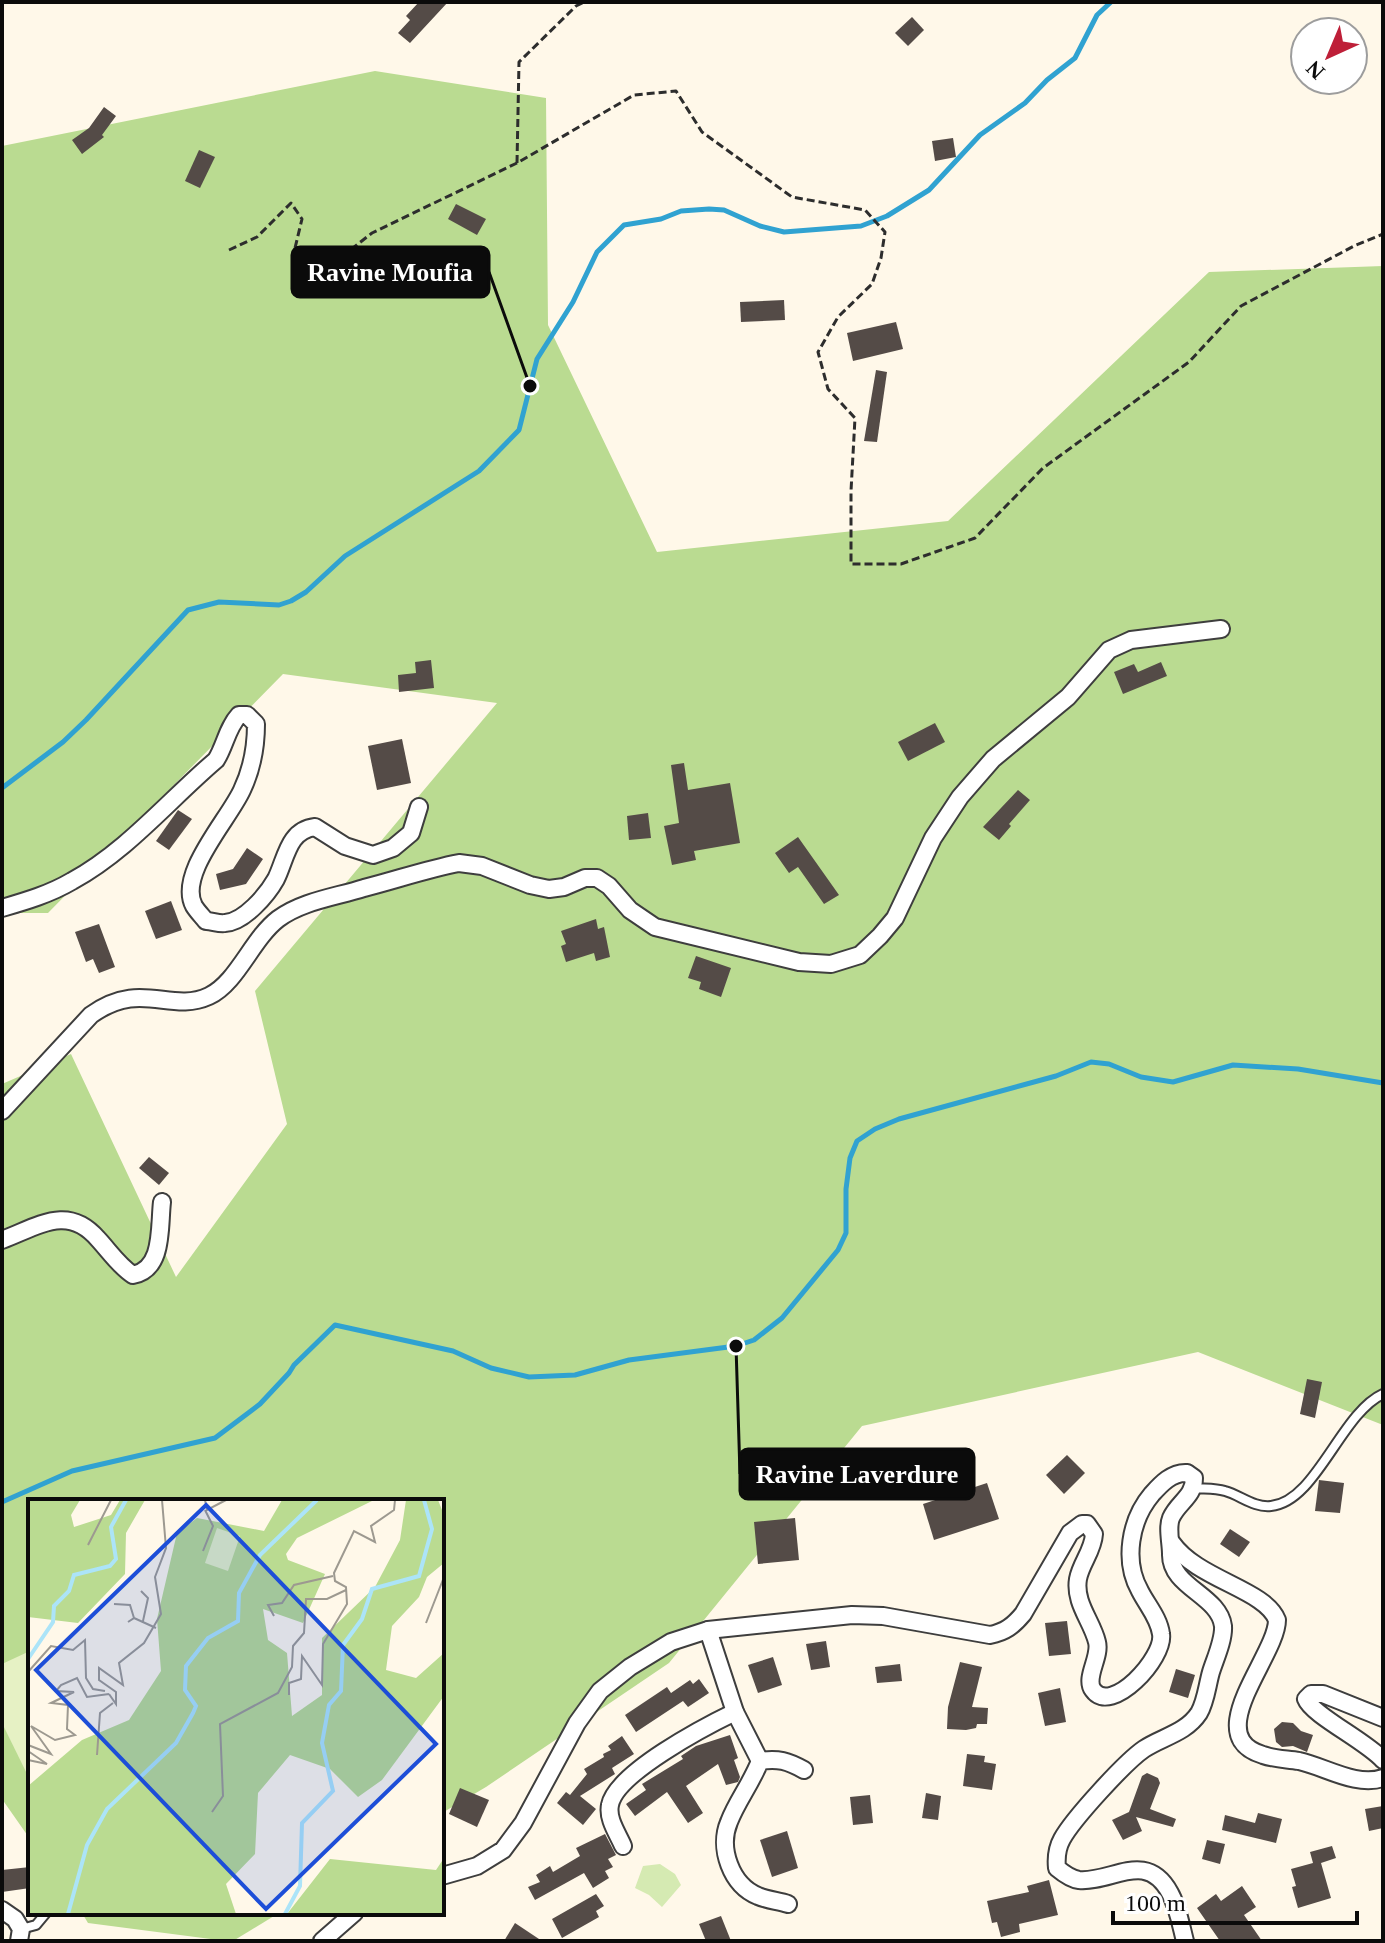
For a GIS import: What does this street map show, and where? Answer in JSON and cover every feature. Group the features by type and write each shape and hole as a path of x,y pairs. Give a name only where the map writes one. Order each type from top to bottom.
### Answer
{"street":[{"path":"2,1111 91,1015 103,1007 128,998 193,1001 208,997 227,981 268,928 293,910 459,863 482,866 549,889 564,887 585,878 597,878 609,886 630,910 655,927 799,962 831,964 860,955 895,918 933,838 960,797 993,759 1068,697 1109,650 1131,640 1221,629"},
{"path":"2,908 71,882 113,855 216,760 239,715 247,715 256,724 256,746 242,790 197,865 191,888 193,905 206,921 225,924 239,919 251,908 276,879 285,853 295,837 306,828 315,827 345,846 373,855 393,848 411,833 419,807"},
{"path":"2,1240 52,1221 77,1220 122,1268 133,1275 144,1273 152,1266 156,1256 162,1202"},
{"path":"444,1875 477,1866 503,1850 523,1823 577,1723 600,1691 630,1667 671,1642 708,1630 852,1615 883,1616 975,1634 1003,1632 1023,1614 1070,1533 1078,1525 1087,1524 1094,1534 1081,1567 1077,1590 1098,1645 1091,1685 1095,1693 1112,1694 1128,1687 1152,1664 1162,1642 1158,1622 1135,1581 1131,1545 1136,1521 1150,1496 1172,1475 1180,1472 1191,1474 1194,1488 1171,1517 1172,1562 1177,1572 1209,1603 1223,1627 1204,1702 1200,1712 1185,1728 1156,1742 1129,1762 1074,1822 1062,1839 1056,1863 1061,1872 1079,1880 1124,1870 1142,1870 1150,1874 1172,1896 1185,1941"},
{"path":"1172,1543 1207,1574 1267,1604 1274,1614 1277,1627 1274,1638 1237,1718 1240,1735 1247,1746 1262,1755 1300,1762 1343,1776 1363,1780 1383,1778"},
{"path":"708,1630 735,1712 760,1761 729,1820 725,1853 730,1868 742,1885 757,1896 788,1904"},
{"path":"1383,1718 1323,1694 1311,1694 1306,1699 1315,1712 1349,1732 1383,1760"},
{"path":"623,1846 610,1816 611,1800 620,1788 651,1760 698,1730 735,1712"},
{"path":"760,1761 774,1758 789,1761 804,1770"},
{"path":"2,1910 15,1919 20,1935"},
{"path":"322,1941 352,1915"}],"lane":[{"path":"1194,1488 1225,1491 1244,1501 1271,1506 1287,1500 1306,1484 1366,1404 1383,1394"},
{"path":"20,1935 36,1925 44,1915"}],"path":[{"path":"517,163 519,62 576,6 584,2"},
{"path":"229,250 257,237 291,203 302,219 295,248 300,271 312,280 372,233 517,163 634,95 676,91 702,132 792,197 865,210 885,232 881,258 872,284 838,317 818,352 828,389 855,418 851,564 901,564 975,538 1043,468 1189,362 1241,306 1383,234"}],"green space":[{"path":"375,71 546,98 548,325 657,552 948,521 1209,272 1383,266 1383,1425 1198,1352 862,1426 669,1663 486,1787 444,1812 444,1499 28,1499 28,1836 2,1799 2,1084 71,1054 176,1277 287,1124 255,991 497,703 283,674 48,913 2,913 2,146"},
{"path":"28,1652 28,1776 2,1723 2,1664"},
{"path":"660,1864 675,1874 681,1885 662,1907 635,1888 643,1866"},
{"path":"83,1915 276,1915 233,1941 88,1923"}],"building":[{"path":"419,2 448,2 410,43 398,33 410,20 406,16"},
{"path":"912,17 924,30 908,46 895,33"},
{"path":"104,107 116,116 102,135 104,137 82,154 72,140 89,128"},
{"path":"953,138 956,157 935,161 932,141"},
{"path":"199,150 215,157 200,188 185,181"},
{"path":"456,204 486,219 477,235 448,219"},
{"path":"784,300 785,320 741,322 740,302"},
{"path":"896,322 903,349 853,361 847,333"},
{"path":"876,370 887,372 877,442 864,441"},
{"path":"431,660 434,688 399,692 398,675 416,673 415,662"},
{"path":"1161,662 1167,676 1123,694 1114,672 1134,664 1138,672"},
{"path":"935,723 945,742 908,761 898,742"},
{"path":"402,739 411,783 377,790 368,746"},
{"path":"684,763 688,790 730,783 740,843 694,851 696,860 672,865 664,826 679,823 671,765"},
{"path":"1018,790 1030,800 999,840 983,827"},
{"path":"178,810 192,819 169,850 156,841"},
{"path":"648,813 651,838 629,840 627,816"},
{"path":"798,837 839,895 824,904 798,867 789,873 775,853"},
{"path":"247,848 263,859 246,884 220,890 216,874 233,869"},
{"path":"171,901 182,930 156,939 145,911"},
{"path":"596,919 598,929 604,927 610,957 596,961 594,953 566,962 561,946 566,944 561,931"},
{"path":"99,924 115,967 99,973 93,959 86,962 75,932"},
{"path":"696,956 731,968 721,997 699,989 701,982 688,978"},
{"path":"149,1157 169,1173 159,1185 139,1168"},
{"path":"1307,1379 1322,1382 1315,1418 1300,1414"},
{"path":"1067,1455 1085,1473 1064,1494 1046,1475"},
{"path":"1319,1480 1344,1483 1340,1513 1315,1511"},
{"path":"987,1483 999,1519 934,1540 923,1504"},
{"path":"795,1518 799,1560 758,1564 754,1522"},
{"path":"1230,1529 1250,1542 1239,1557 1220,1544"},
{"path":"1067,1621 1071,1654 1049,1656 1045,1623"},
{"path":"826,1641 830,1667 811,1670 806,1644"},
{"path":"773,1657 782,1685 758,1693 748,1665"},
{"path":"960,1662 982,1667 972,1707 988,1708 987,1724 977,1724 976,1728 966,1730 947,1729 948,1707"},
{"path":"900,1664 902,1681 877,1683 875,1667"},
{"path":"1176,1669 1195,1675 1188,1698 1169,1692"},
{"path":"699,1679 709,1693 688,1707 683,1701 636,1732 625,1715 667,1687 671,1693 690,1680 693,1684"},
{"path":"1060,1688 1066,1722 1045,1726 1038,1693"},
{"path":"1282,1722 1293,1723 1301,1731 1313,1735 1307,1752 1293,1746 1282,1747 1276,1742 1274,1729"},
{"path":"730,1735 738,1758 734,1760 740,1777 738,1782 726,1785 718,1764 686,1786 703,1813 688,1823 667,1792 635,1816 626,1804 646,1790 642,1784 683,1759 681,1756 696,1746"},
{"path":"622,1736 634,1754 612,1768 615,1774 580,1796 596,1809 583,1825 557,1803 566,1792 570,1795 587,1774 584,1769 604,1757 603,1754 611,1750 608,1746"},
{"path":"967,1754 985,1756 984,1762 996,1764 992,1790 963,1786"},
{"path":"1147,1773 1158,1778 1160,1783 1150,1809 1176,1819 1173,1827 1136,1817 1142,1831 1123,1840 1112,1820 1129,1812 1142,1776"},
{"path":"460,1788 489,1800 477,1827 449,1814"},
{"path":"926,1793 941,1796 938,1820 922,1818"},
{"path":"870,1795 873,1823 853,1825 850,1797"},
{"path":"1383,1806 1383,1828 1369,1831 1365,1809"},
{"path":"1258,1813 1282,1819 1276,1843 1222,1830 1225,1815 1255,1823"},
{"path":"787,1831 798,1868 772,1877 760,1840"},
{"path":"605,1834 616,1855 608,1859 613,1867 605,1871 609,1878 593,1888 584,1873 535,1900 528,1887 540,1882 536,1875 550,1866 553,1872 580,1856 576,1848"},
{"path":"1207,1840 1225,1844 1220,1864 1202,1859"},
{"path":"1332,1846 1336,1858 1321,1863 1331,1898 1298,1908 1291,1869 1313,1863 1310,1852"},
{"path":"28,1867 28,1888 2,1892 2,1870"},
{"path":"1049,1880 1058,1915 1019,1924 1020,1932 1001,1937 997,1922 992,1923 987,1901 1029,1892 1027,1886"},
{"path":"1242,1886 1256,1907 1244,1915 1262,1941 1220,1941 1197,1908 1216,1894 1221,1901"},
{"path":"596,1894 604,1906 596,1911 599,1917 562,1938 552,1919"},
{"path":"721,1916 731,1941 706,1941 699,1924"},
{"path":"515,1923 542,1941 504,1941"}],"waterway":[{"path":"2,788 63,742 86,720 188,610 219,602 279,605 291,601 306,592 345,556 479,471 519,430 537,359 573,302 597,252 624,225 661,219 681,211 709,209 724,210 760,226 784,232 861,226 887,216 929,190 980,135 1025,103 1075,58 1097,15 1111,2"},
{"path":"2,1502 72,1471 215,1438 260,1404 335,1325 453,1351 491,1368 529,1377 575,1375 629,1360 736,1346 754,1340 782,1318 838,1250 846,1233 846,1189 850,1158 857,1141 899,1119 1056,1076 1091,1062 1109,1064 1141,1077 1173,1082 1233,1065 1298,1069 1383,1083"}],"place":[{"name":"Ravine Moufia","path":"530,386"},
{"name":"Ravine Laverdure","path":"736,1346"}]}
